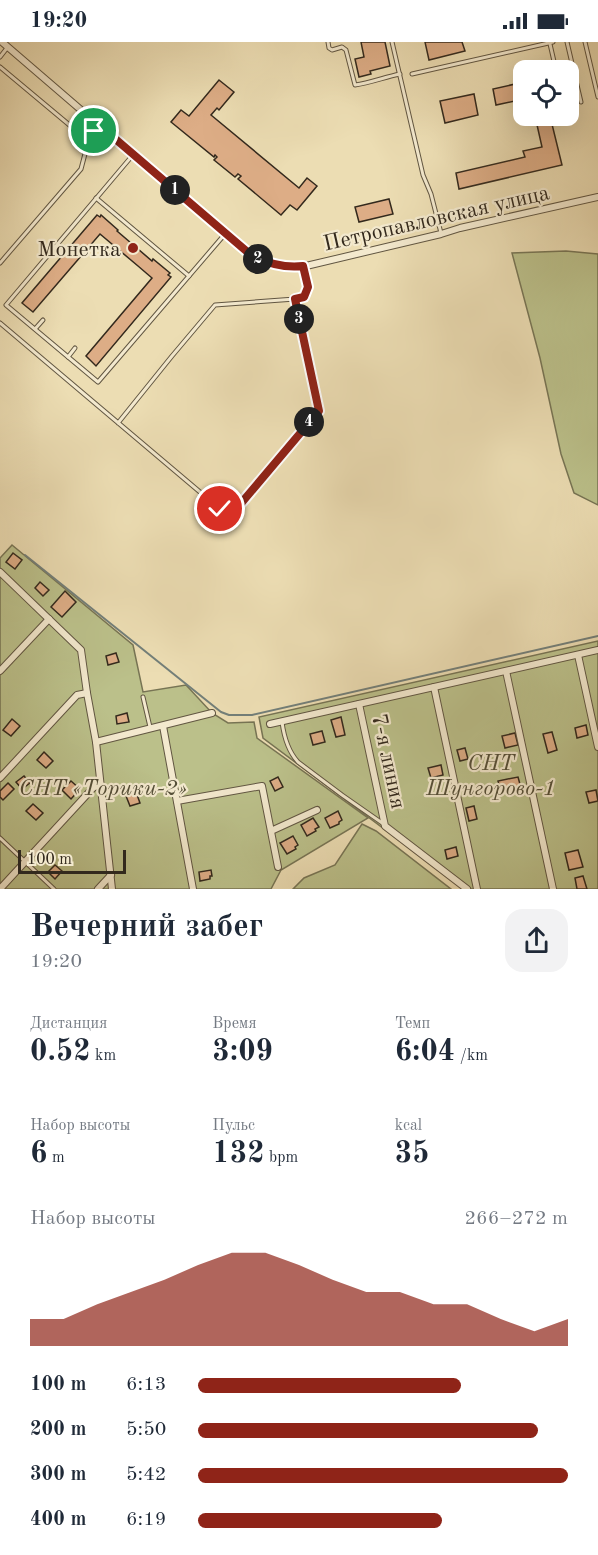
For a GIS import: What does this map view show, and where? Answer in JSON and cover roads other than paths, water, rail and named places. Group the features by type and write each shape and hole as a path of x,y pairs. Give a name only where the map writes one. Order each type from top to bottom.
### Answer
{"street":[{"name":"Петропавловская улица","path":"2,42 251,255 261,260 290,267 303,266 598,197"},
{"path":"1,572 81,650 96,742 112,889"},
{"path":"0,671 49,619"},
{"path":"270,724 598,650"},
{"path":"578,655 598,747"},
{"path":"506,671 553,889"},
{"path":"434,687 477,889"},
{"path":"0,778 77,695 87,693"},
{"name":"7-я линия","path":"359,704 385,826"},
{"path":"96,742 215,713"},
{"path":"163,726 193,889"},
{"path":"0,889 93,788 100,784"},
{"path":"177,801 262,786 278,867"},
{"path":"271,831 317,810"},
{"path":"385,826 467,889"},
{"path":"98,889 111,875"}],"lane":[{"path":"328,42 332,50 342,47 346,50 355,85 400,74"},
{"path":"392,42 423,175 431,194 441,234"},
{"path":"412,74 551,42 554,60"},
{"path":"567,42 581,102"},
{"path":"585,42 598,97"},
{"path":"0,57 8,47"},
{"path":"0,67 79,133 86,150 81,169 0,263"},
{"path":"84,142 99,125"},
{"path":"133,154 6,305 98,382 225,233"},
{"path":"96,198 189,276"},
{"path":"118,423 215,305 304,297 308,287 303,266"},
{"path":"0,323 220,509 232,514 319,411 295,299"},
{"path":"35,329 43,320"},
{"path":"68,357 75,348"},
{"path":"143,697 151,729"},
{"path":"282,722 289,749 298,762 385,826"},
{"path":"0,838 54,889"}],"waterway":[{"path":"25,555 221,712 229,715 252,715 598,636"}],"place":[{"name":"Монетка","path":"133,248"}],"park label":[{"name":"СНТ Шунгорово-1","path":"491,774"},
{"name":"СНТ «Торики-2»","path":"103,787"}]}
